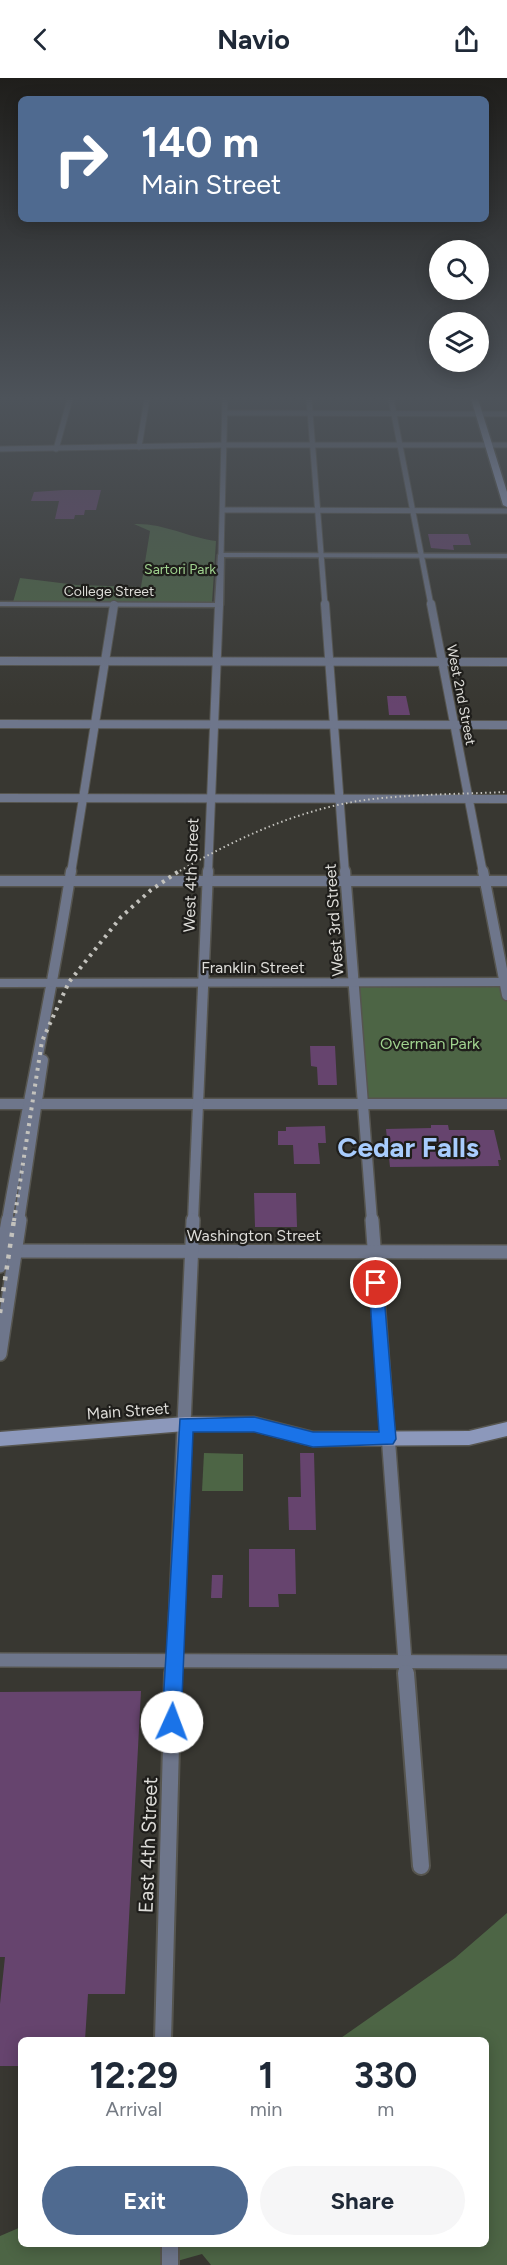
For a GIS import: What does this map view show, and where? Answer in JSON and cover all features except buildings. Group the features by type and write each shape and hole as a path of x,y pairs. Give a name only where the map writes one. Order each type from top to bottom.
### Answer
{"main road":[{"name":"Main Street","path":"0,1438 186,1424 254,1424 313,1439 469,1438 507,1429"}],"street":[{"name":"West 4th Street","path":"186,1424 222,501"},
{"name":"West 3rd Street","path":"317,501 421,1866"},
{"name":"West 2nd Street","path":"411,501 507,995"},
{"path":"222,510 507,511"},
{"path":"221,555 507,556"},
{"name":"College Street","path":"0,604 219,605"},
{"path":"0,1354 6,1251 53,983 114,605"},
{"path":"0,661 507,662"},
{"path":"0,724 507,724"},
{"path":"0,798 507,799"},
{"path":"0,881 507,880"},
{"name":"Franklin Street","path":"0,983 506,982"},
{"path":"0,1104 507,1104"},
{"path":"0,1266 6,1251"},
{"name":"Washington Street","path":"6,1251 507,1252"},
{"name":"East 4th Street","path":"163,2037 174,1661 186,1424"},
{"path":"0,1660 507,1662"},
{"path":"170,2247 170,2265"}],"green space":[{"name":"Sartori Park","path":"134,524 165,528 216,541 212,603 13,602 20,578 77,585 141,587 150,531"},
{"name":"Overman Park","path":"353,982 504,982 507,995 507,1104 362,1104"},
{"path":"204,1453 243,1454 243,1491 202,1491"},
{"path":"507,1913 507,2265 211,2265 202,2254 163,2265 0,2265 0,2236 18,2228 18,2247 489,2247 489,2037 342,2037 455,1958"}],"railway":[{"path":"176,873 247,836 321,809 390,797 507,792"},
{"path":"14,1221 42,1041 69,982 121,917 151,890 176,873"},
{"path":"0,1313 14,1220"}],"district":[{"name":"Cedar Falls","path":"408,1147"}],"route":[{"path":"172,1722 186,1424 254,1424 313,1439 388,1439 376,1283"}]}
